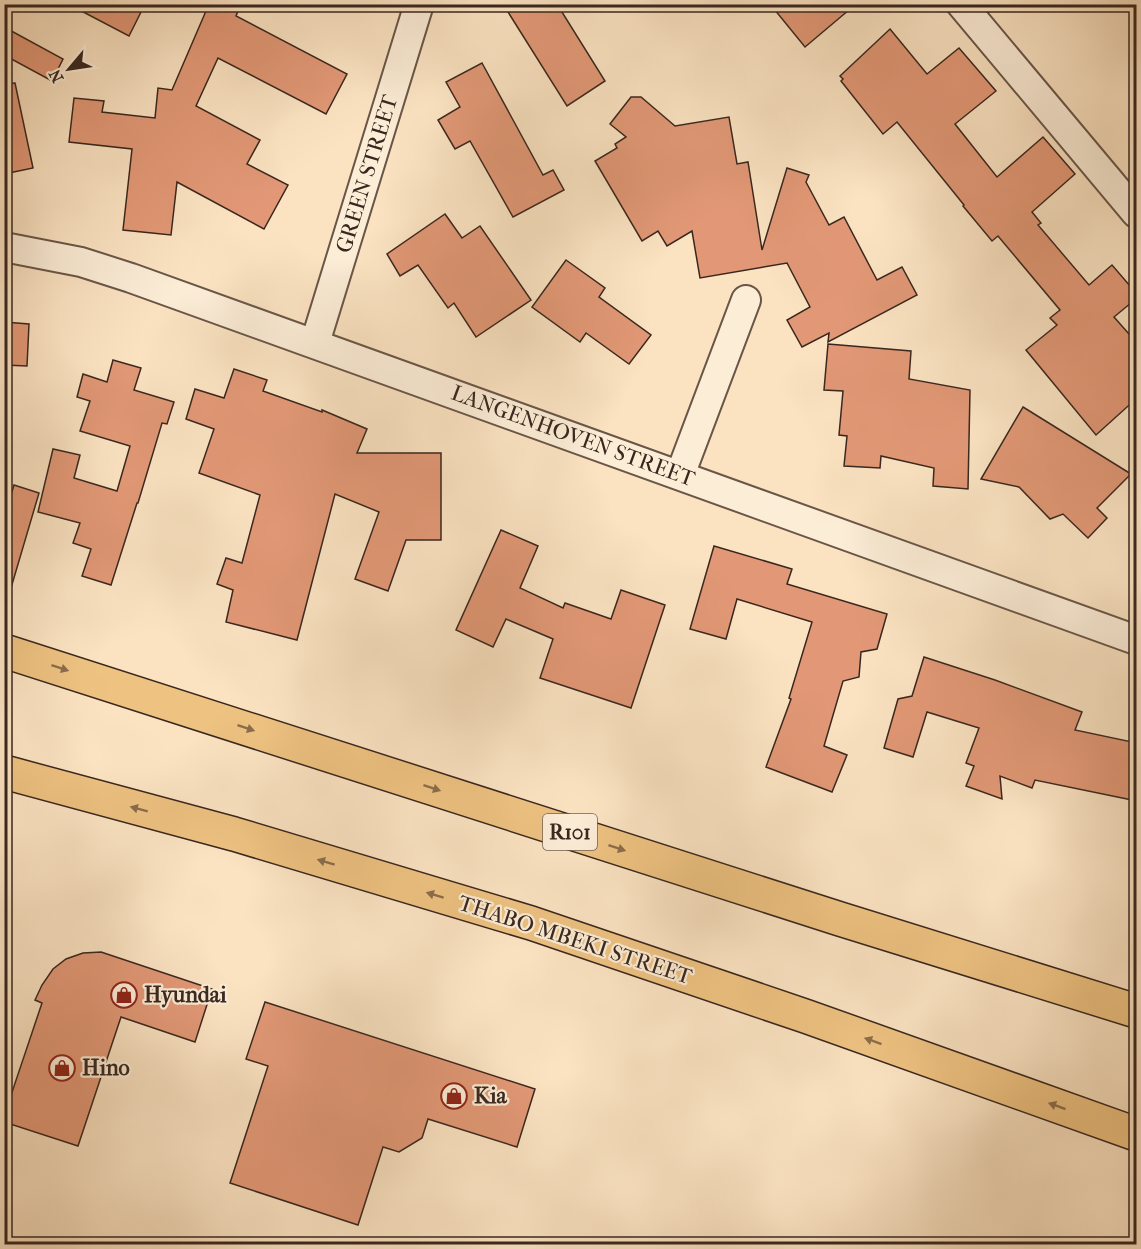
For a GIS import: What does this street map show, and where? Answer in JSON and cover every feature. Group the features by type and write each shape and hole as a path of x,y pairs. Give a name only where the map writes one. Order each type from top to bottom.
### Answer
{"main road":[{"name":"R101","path":"4,651 829,916 1137,1011"},
{"name":"THABO MBEKI STREET","path":"4,772 234,834 531,923 805,1016 1137,1134"}],"street":[{"name":"GREEN STREET","path":"315,343 419,4"},
{"path":"961,4 1137,213"},
{"name":"LANGENHOVEN STREET","path":"4,247 91,265 131,278 1137,640"},
{"path":"680,475 746,300"}],"building":[{"path":"68,4 145,4 129,36"},
{"path":"209,4 224,4 238,11 236,16 347,74 326,114 218,58 196,106 260,140 247,164 288,185 264,229 177,182 171,235 123,230 132,149 69,142 74,98 104,101 102,112 155,118 158,88 172,90"},
{"path":"503,4 557,4 605,81 567,106"},
{"path":"770,4 856,4 805,47"},
{"path":"4,27 63,59 52,81 4,55"},
{"path":"890,29 927,74 959,48 996,91 955,124 997,177 1043,137 1075,174 1032,212 1041,223 1038,225 1089,285 1112,265 1137,294 1137,298 1114,317 1137,343 1137,398 1096,435 1026,350 1057,325 1050,318 1060,310 998,236 992,241 897,122 883,134 841,81 843,79 840,76"},
{"path":"482,63 543,175 553,170 564,190 513,217 470,141 455,149 438,120 460,107 446,82"},
{"path":"15,83 33,168 4,174 4,84"},
{"path":"631,97 641,97 675,126 729,117 737,164 748,162 762,250 787,168 809,175 806,182 829,225 844,217 877,280 902,267 917,295 828,342 829,333 802,347 787,320 810,307 787,263 700,278 692,231 667,246 658,231 642,241 595,161 617,148 615,144 626,137 610,124"},
{"path":"445,214 462,238 480,226 531,300 476,337 454,303 448,308 418,265 400,276 387,254"},
{"path":"566,260 605,288 599,297 651,335 629,364 586,333 580,342 532,307"},
{"path":"4,322 29,324 27,366 4,365"},
{"path":"828,344 911,351 909,379 970,390 968,489 933,486 934,468 881,456 880,468 844,466 847,436 839,435 843,391 824,390"},
{"path":"113,360 141,368 134,390 174,402 167,424 162,423 111,585 82,576 91,549 73,543 80,523 38,512 53,449 80,455 74,478 117,491 130,446 80,431 90,401 77,397 83,374 107,382"},
{"path":"234,369 267,380 263,391 322,412 322,410 367,429 357,453 441,453 441,540 406,540 388,591 355,579 379,512 335,494 297,640 226,622 233,590 217,584 226,558 242,563 260,495 199,473 214,429 186,419 195,389 224,398"},
{"path":"1023,407 1131,474 1097,508 1107,518 1088,538 1063,514 1050,519 1019,487 981,479"},
{"path":"14,485 39,493 11,588 4,587 4,518"},
{"path":"501,530 538,546 520,588 563,608 565,603 611,619 621,590 665,605 631,708 540,678 553,639 506,619 493,647 456,630"},
{"path":"714,546 792,569 787,584 887,614 877,649 861,652 859,677 843,681 824,746 847,755 832,792 766,767 791,699 789,698 812,622 737,599 726,639 690,629"},
{"path":"924,657 1082,712 1075,730 1137,743 1137,801 1035,780 1032,788 1000,776 1002,799 966,786 974,766 966,763 979,728 927,712 913,757 884,748 898,699 912,696"},
{"path":"101,952 212,989 195,1042 121,1017 78,1146 4,1122 4,1116 42,1003 35,1000 42,985 53,969 66,959 83,953"},
{"path":"265,1002 535,1089 517,1147 428,1119 422,1138 399,1152 383,1147 358,1225 230,1183 268,1066 246,1059"}],"place":[{"name":"Hyundai","path":"124,995"},
{"name":"Hino","path":"62,1068"},
{"name":"Kia","path":"454,1096"}]}
